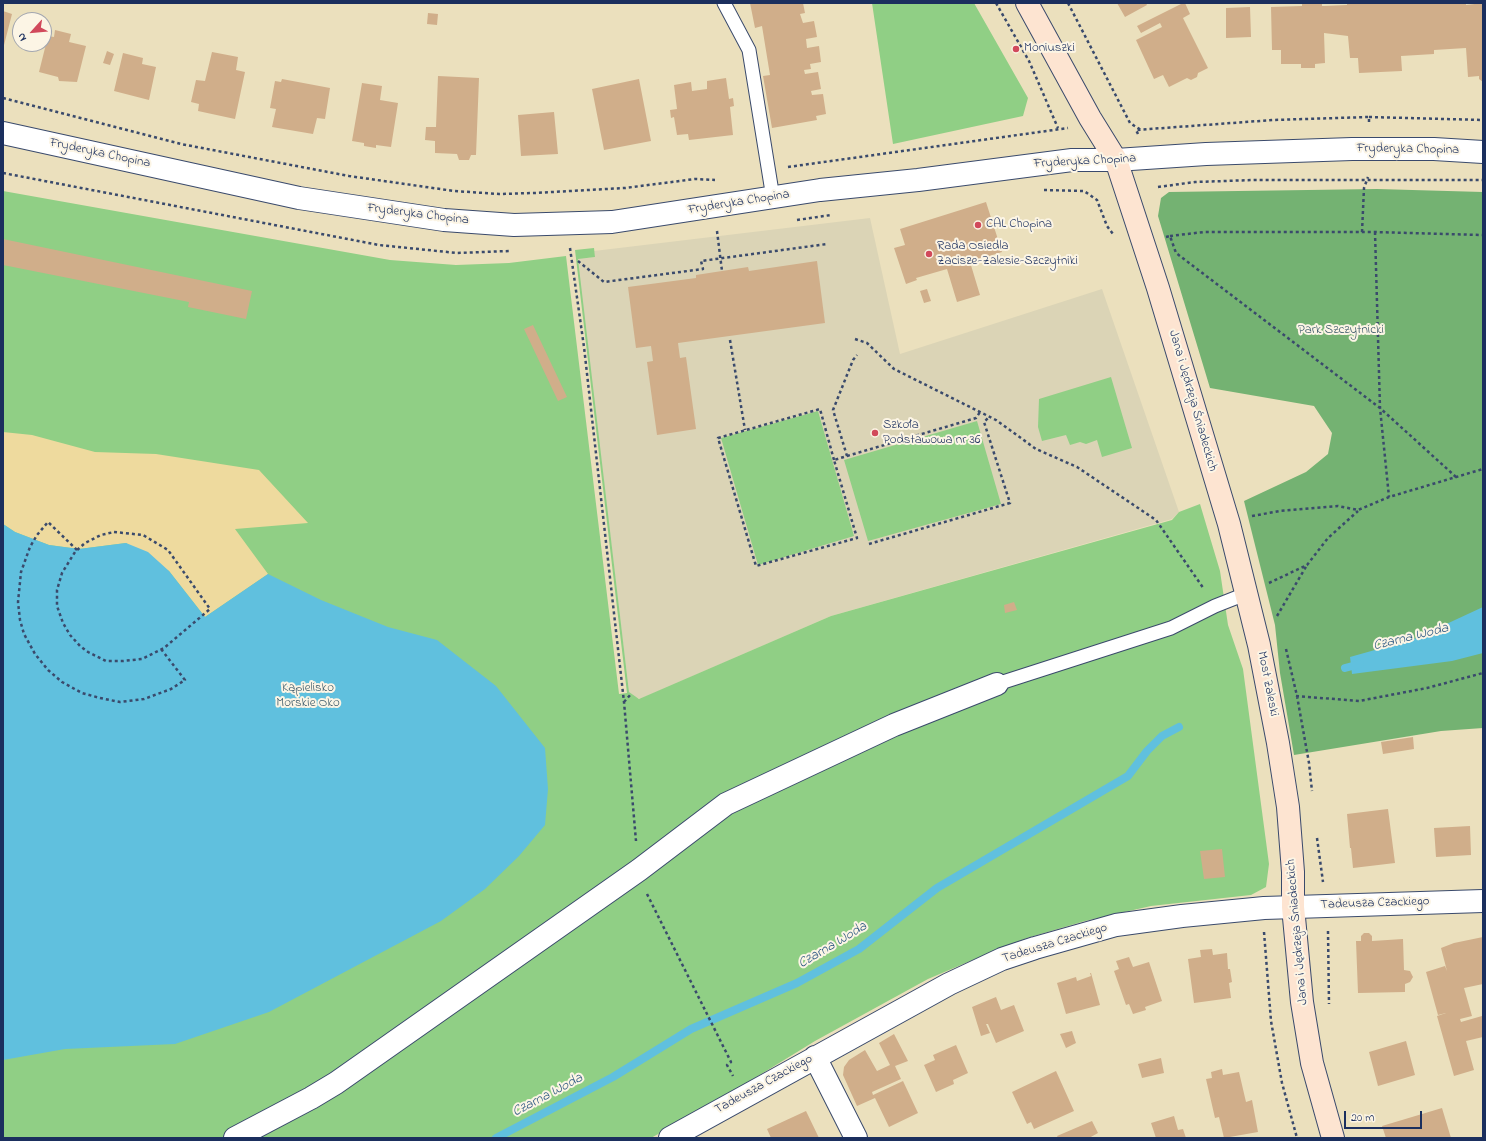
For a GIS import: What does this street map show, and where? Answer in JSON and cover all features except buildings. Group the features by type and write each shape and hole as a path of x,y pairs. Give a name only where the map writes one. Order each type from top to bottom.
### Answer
{"street":[{"name":"Jana i Jędrzeja Śniadeckich","path":"1027,3 1092,122 1116,160 1144,243 1229,524 1255,590 1259,645"},
{"name":"Fryderyka Chopina","path":"3,133 299,198 444,220 514,225 612,222 820,190 918,180 1072,160 1116,160 1206,154 1352,149 1434,149 1483,152"},
{"name":"Most Zaleski","path":"1259,645 1272,713"},
{"path":"235,1138 311,1098 336,1082 639,870 726,804 894,725 997,684"},
{"name":"Jana i Jędrzeja Śniadeckich","path":"1272,713 1288,807 1293,872 1293,907 1302,1002 1312,1063 1333,1138"},
{"name":"Tadeusza Czackiego","path":"670,1138 949,984 1021,952 1116,925 1190,915 1258,908 1483,901"},
{"path":"815,1057 856,1138"}],"lane":[{"path":"724,3 749,50 773,198"},
{"path":"997,684 1171,628 1215,606 1255,590"}],"path":[{"path":"769,171 1058,128 1029,61 996,3"},
{"path":"1068,3 1130,123 1142,130"},
{"path":"3,98 181,144 349,176 454,191 499,194 541,193 626,188 695,179 716,180"},
{"path":"1139,135 1136,130 1208,124 1369,117 1483,120"},
{"path":"1369,117 1369,130"},
{"path":"1362,232 1364,188 1369,173"},
{"path":"1158,187 1195,182 1246,180 1368,178 1483,180"},
{"path":"1066,190 1084,191 1097,200"},
{"path":"568,224 584,348 624,702 639,870 642,883 731,1062 727,1065 735,1078 738,1076"},
{"path":"717,231 722,271"},
{"path":"1144,243 1170,236 1204,232 1375,232 1483,235"},
{"path":"1375,232 1380,408 1389,497"},
{"path":"1170,236 1176,253 1380,408 1456,477"},
{"path":"578,262 604,282 703,269 701,261 826,244"},
{"path":"855,339 867,343 894,369 989,417 1036,449 1077,467 1156,520 1202,584 1215,606"},
{"path":"730,340 745,430"},
{"path":"847,456 833,410 853,360 857,355"},
{"path":"820,409 834,460 857,538 756,566 718,438 820,409"},
{"path":"834,460 976,418 980,412"},
{"path":"868,544 1010,503 984,422 989,417"},
{"path":"1275,618 1307,565 1328,538 1358,510 1389,497 1483,469"},
{"path":"1229,524 1242,518 1280,510 1338,506 1358,510"},
{"path":"77,550 48,522 30,547 21,572 18,602 20,620 24,634 35,654 48,670 62,682 82,693 120,702 144,699 171,689 185,680 161,649"},
{"path":"114,532 143,535 168,550 210,609 161,649 142,659 123,662 106,661 80,646 70,635 63,623 57,606 57,590 62,573 77,550 85,543 96,537 114,532"},
{"path":"1255,590 1307,565"},
{"path":"1272,713 1297,696 1360,701 1427,688 1483,673"},
{"path":"624,702 631,694"},
{"path":"1264,926 1271,1021 1282,1083 1297,1138"},
{"path":"1328,930 1329,1007"}],"shaded area":[{"name":"Szkoła Podstawowa nr 36","path":"870,218 900,354 1102,289 1179,512 1172,519 831,616 640,699 633,696 629,692 577,258 595,257 594,251"}],"green space":[{"path":"872,3 974,3 1028,98 1023,116 893,144"},
{"name":"Park Szczytnicki","path":"1377,189 1483,192 1483,728 1441,731 1294,755 1280,673 1275,625 1244,501 1306,472 1328,454 1332,433 1314,406 1210,388 1158,216 1161,198 1169,192"},
{"name":"Kąpielisko Morskie Oko","path":"3,191 390,260 456,265 509,263 566,256 619,694 627,693 575,250 594,248 595,257 578,259 629,692 639,699 831,616 1172,520 1179,512 1200,504 1220,571 1228,625 1243,669 1269,864 1266,887 1251,895 1151,906 1085,921 1027,938 975,959 928,979 815,1041 719,1100 651,1138 3,1138"},
{"path":"1111,377 1132,448 1102,457 1097,440 1086,444 1080,442 1070,445 1066,435 1042,441 1038,427 1039,399"},
{"path":"818,411 854,536 758,565 721,438"},
{"path":"977,421 1001,504 868,541 844,460"}],"sand":[{"path":"3,432 32,435 95,452 156,454 259,470 308,523 235,529 268,574 205,617 169,571 126,543 79,549 49,545 15,532 3,524"}],"water":[{"path":"3,524 15,532 49,545 79,549 126,543 148,552 169,571 205,617 268,574 321,600 388,627 437,640 496,686 545,748 548,789 545,825 519,856 485,889 441,921 269,1012 175,1044 65,1049 3,1060"},
{"path":"1483,607 1483,653 1452,661 1352,674 1350,657 1414,639"}],"waterway":[{"name":"Czarna Woda","path":"1345,668 1360,664"},
{"name":"Czarna Woda","path":"496,1138 613,1077 691,1029 797,983 859,949 937,888 1128,776 1147,751 1162,736 1179,727"}],"place":[{"name":"Moniuszki","path":"1016,49"},
{"name":"CAL Chopina","path":"978,225"},
{"name":"Rada Osiedla Zacisze-Zalesie-Szczytniki","path":"929,254"},
{"name":"Szkoła Podstawowa nr 36","path":"875,433"}]}
